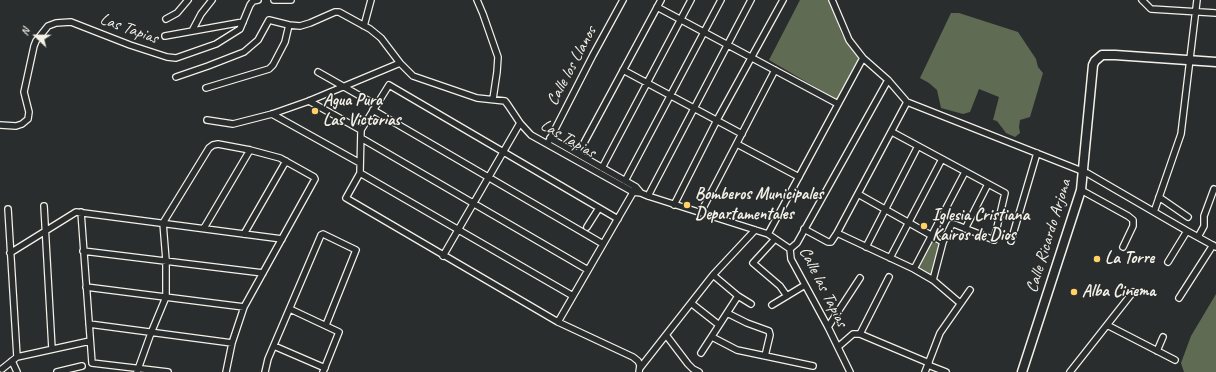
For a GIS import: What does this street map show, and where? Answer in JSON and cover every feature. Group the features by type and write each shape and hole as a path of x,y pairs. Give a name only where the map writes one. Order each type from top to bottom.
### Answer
{"street":[{"path":"166,19 177,13 188,0"},
{"path":"192,31 201,14 212,0"},
{"name":"Las Tapias","path":"0,125 16,126 22,124 28,119 29,112 24,92 34,46 36,41 48,26 56,23 71,22 130,45 167,57 176,58 216,44 240,29 250,5 254,1 258,0"},
{"path":"274,0 291,0"},
{"path":"364,26 371,0"},
{"path":"477,0 498,57 493,99"},
{"name":"Calle los Llanos","path":"546,145 623,0"},
{"path":"578,154 661,0"},
{"path":"602,168 691,0"},
{"path":"625,181 721,0"},
{"path":"648,196 751,0"},
{"path":"674,205 717,120 783,0"},
{"path":"832,0 846,34 863,58 888,80 907,102 1083,172 1214,246 1179,298"},
{"path":"1142,0 1151,9 1216,13"},
{"path":"1154,212 1181,134 1197,0"},
{"path":"657,7 838,104"},
{"name":"Las Tapias","path":"176,77 244,52 258,40 269,20 300,26 335,12 339,12 364,26 381,38 400,63 413,76 477,98 505,101 520,123 531,135 546,145 641,193"},
{"path":"165,36 243,22"},
{"path":"206,88 269,69 273,65 285,42 289,25"},
{"name":"Calle Ricardo Arjona","path":"1022,372 1081,190 1093,65 1096,59 1102,55 1115,55 1190,60"},
{"path":"768,234 863,58"},
{"path":"1190,60 1216,62"},
{"path":"207,120 233,124 272,114 309,101 400,63"},
{"path":"623,70 742,134"},
{"path":"701,212 775,70"},
{"path":"318,72 343,86 488,177 603,244"},
{"path":"790,249 797,243 888,80"},
{"path":"618,219 390,85 388,85 361,130 360,173 346,196 347,200 558,322 632,357 638,361 640,370"},
{"path":"309,101 361,130"},
{"path":"804,229 830,243 837,233 907,102"},
{"path":"272,114 360,163"},
{"path":"443,256 472,203 520,123"},
{"path":"892,132 1005,193 994,240 952,224 943,242 933,280"},
{"path":"361,138 588,270"},
{"name":"Las Tapias","path":"550,138 625,181 635,190"},
{"path":"138,370 166,297 166,260 163,223 209,148 218,144 280,158 314,177 315,179 244,307 232,343 226,372"},
{"path":"737,144 799,177"},
{"path":"866,246 918,146"},
{"path":"204,228 250,150"},
{"path":"1011,241 1037,153"},
{"path":"890,258 942,159"},
{"path":"244,234 286,161"},
{"path":"914,269 965,172"},
{"path":"360,173 573,296"},
{"path":"965,229 988,184"},
{"path":"1198,237 1205,224 1204,216 1214,189"},
{"path":"558,322 635,190"},
{"path":"1081,190 1133,220 1133,226 1122,247"},
{"name":"Calle las Tapias","path":"641,193 674,205 701,212 768,234 790,249 791,259 828,327 850,372"},
{"path":"858,194 943,242"},
{"path":"1159,197 1188,216"},
{"path":"44,206 52,349"},
{"path":"586,227 599,208"},
{"path":"8,209 14,359 18,372"},
{"path":"10,253 46,232 73,213 81,212 282,239"},
{"path":"81,212 92,363 138,370 168,372"},
{"path":"640,370 713,275 755,230"},
{"path":"1168,262 1187,231"},
{"path":"837,233 914,269 933,280 937,285 960,303"},
{"path":"266,372 268,359 321,235 325,234 356,250 326,325"},
{"path":"775,239 753,263 780,286 787,296"},
{"path":"84,251 263,273"},
{"path":"713,275 738,296 751,304"},
{"path":"860,334 889,277"},
{"path":"828,327 860,278"},
{"path":"772,305 805,285"},
{"path":"86,287 244,307"},
{"path":"925,372 940,333 970,290"},
{"path":"1070,372 1133,292"},
{"path":"701,353 738,296"},
{"path":"691,303 719,325"},
{"path":"274,346 324,370 340,334 326,325 290,309"},
{"path":"727,313 747,323 769,331 770,335 765,356"},
{"path":"89,324 232,343"},
{"path":"1107,325 1175,360"},
{"path":"838,347 853,334 860,334 946,372"},
{"path":"666,335 688,364 698,372"},
{"path":"712,337 737,350 813,366"},
{"path":"1157,351 1164,337"},
{"path":"2,369 14,359 52,349 90,342"},
{"path":"57,372 82,366"}],"green space":[{"path":"800,0 829,0 842,35 859,59 837,100 769,60"},
{"path":"951,13 959,13 1018,32 1036,59 1038,67 1043,73 1030,117 1020,120 1020,133 1015,137 1006,133 997,121 993,120 999,97 979,89 970,112 963,114 941,108 937,90 920,78"},
{"path":"932,238 939,244 932,277 917,267"},
{"path":"1216,294 1216,372 1184,372 1181,363 1191,336"}],"place":[{"name":"Agua Pura Las Victorias","path":"315,111"},
{"name":"Bomberos Municipales Departamentales","path":"687,205"},
{"name":"Iglesia Cristiana Kairos de Dios","path":"924,226"},
{"name":"La Torre","path":"1097,259"},
{"name":"Alba Cinema","path":"1074,292"}]}
